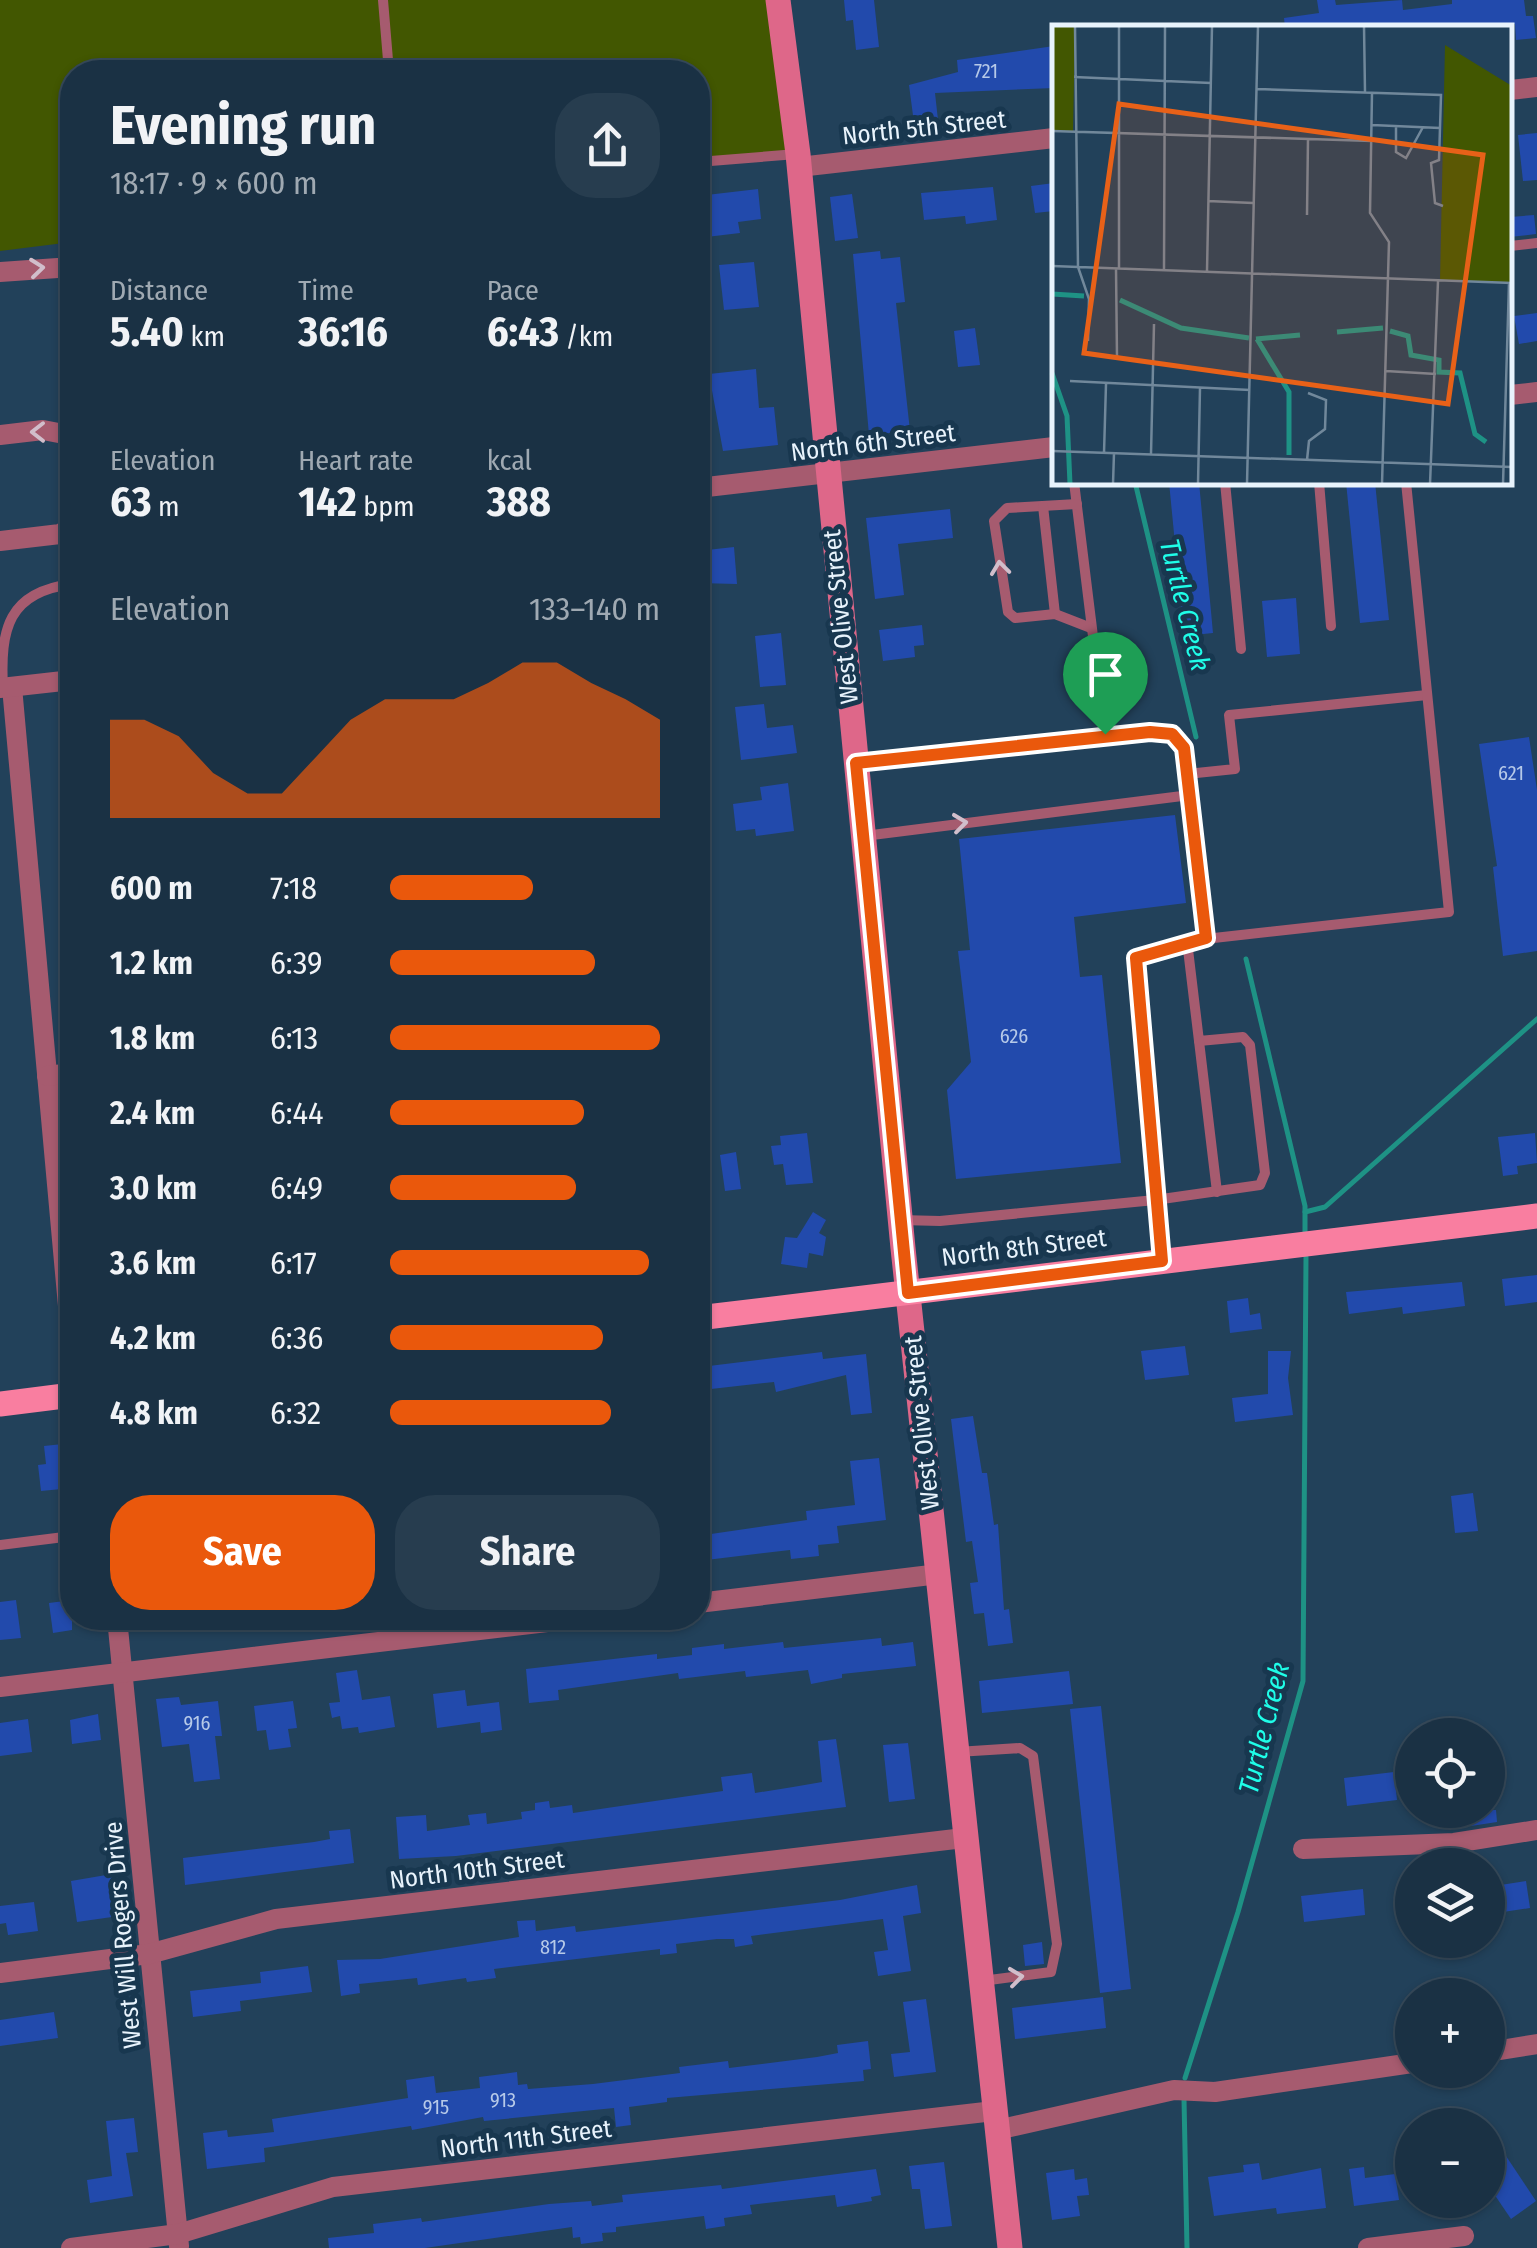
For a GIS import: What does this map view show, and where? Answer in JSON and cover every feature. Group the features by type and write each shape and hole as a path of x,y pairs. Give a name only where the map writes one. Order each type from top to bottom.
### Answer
{"main road":[{"name":"West Olive Street","path":"778,0 798,160 900,1220 1010,2248"},
{"name":"North 8th Street","path":"710,1317 1537,1216"},
{"path":"0,1404 60,1396"}],"street":[{"path":"1512,90 1537,87"},
{"name":"North 5th Street","path":"798,160 1052,138"},
{"path":"0,272 60,268"},
{"path":"1512,395 1537,392"},
{"path":"0,435 43,430 60,433"},
{"name":"North 6th Street","path":"710,487 1052,447"},
{"path":"0,541 60,534"},
{"path":"60,681 5,688 60,1224"},
{"path":"46,1076 60,1074"},
{"path":"710,1602 939,1574"},
{"name":"West Will Rogers Drive","path":"118,1630 179,2241"},
{"path":"0,1687 448,1630"},
{"path":"1304,1849 1454,1843 1537,1830"},
{"name":"North 10th Street","path":"0,1973 148,1954 276,1919 964,1838"},
{"path":"1505,2049 1537,2044"},
{"name":"North 11th Street","path":"71,2248 179,2241 332,2187 996,2121 1174,2090 1215,2092 1395,2066"},
{"path":"1368,2248 1464,2236"}],"lane":[{"path":"383,0 388,60"},
{"path":"710,162 798,160"},
{"path":"1512,246 1537,242"},
{"path":"1074,485 1105,734"},
{"path":"1226,485 1240,649"},
{"path":"1319,485 1330,626"},
{"path":"1162,1261 1136,958 1187,940 1449,912 1406,485"},
{"path":"1077,504 1008,508 994,521 1008,612 1015,618 1054,614 1090,628"},
{"path":"1044,506 1054,614"},
{"path":"5,688 1,648 4,629 15,610 46,587 60,585"},
{"path":"1187,774 1235,769 1229,715 1426,695"},
{"path":"856,763 1105,734 1172,734 1184,748 1206,938"},
{"path":"863,836 1190,795"},
{"path":"1187,940 1217,1192"},
{"path":"900,1220 940,1222 1260,1185 1265,1173 1250,1044 1243,1036 1199,1041"},
{"path":"0,1545 60,1538"},
{"path":"956,1752 1020,1748 1033,1756 1058,1944 1051,1972 980,1981"}],"green space":[{"path":"0,0 778,0 798,154 710,163 710,60 60,60 60,244 0,251"}],"building":[{"path":"844,0 874,0 879,47 856,50 853,20 846,21"},
{"path":"1317,0 1335,0 1336,5 1402,0 1403,10 1452,4 1452,0 1524,0 1526,16 1533,16 1536,38 1516,40 1515,24 1285,25 1284,18 1319,13"},
{"path":"1052,46 1052,88 935,93 938,120 914,123 909,85 958,72 957,60"},
{"path":"1537,133 1537,180 1523,181 1518,135"},
{"path":"1052,183 1052,211 1035,213 1031,186"},
{"path":"993,187 997,220 966,224 965,216 924,220 921,193"},
{"path":"758,189 761,219 738,222 740,233 710,237 710,195"},
{"path":"852,194 858,238 835,241 830,197"},
{"path":"1534,215 1536,234 1512,237 1512,217"},
{"path":"880,251 881,259 900,257 905,302 896,303 910,431 869,435 853,254"},
{"path":"754,262 759,307 724,310 719,265"},
{"path":"1537,313 1537,341 1519,344 1514,316"},
{"path":"975,328 980,365 958,367 954,331"},
{"path":"756,369 759,408 774,407 778,445 723,451 710,374"},
{"path":"1169,485 1199,485 1213,633 1184,636"},
{"path":"1346,485 1375,485 1389,620 1360,623"},
{"path":"950,509 953,538 898,544 904,595 875,599 866,518"},
{"path":"734,547 737,584 710,583 710,550"},
{"path":"1296,598 1300,654 1267,657 1262,601"},
{"path":"922,625 924,645 914,646 915,657 883,661 879,630"},
{"path":"781,633 786,685 760,687 755,636"},
{"path":"764,704 767,728 793,725 797,753 741,760 735,707"},
{"path":"1529,737 1537,790 1537,951 1503,956 1493,867 1497,866 1479,744"},
{"path":"788,783 794,831 756,836 755,829 736,831 733,804 762,800 760,787"},
{"path":"1175,815 1186,903 1074,917 1080,977 1102,975 1121,1163 956,1179 947,1090 971,1062 958,951 970,950 959,839"},
{"path":"807,1133 813,1183 786,1185 783,1164 774,1165 771,1146 781,1145 780,1136"},
{"path":"1535,1133 1537,1163 1517,1166 1518,1174 1503,1176 1498,1137"},
{"path":"736,1152 741,1189 725,1191 720,1155"},
{"path":"813,1212 826,1220 819,1233 826,1237 823,1256 809,1253 807,1268 781,1264 785,1237 797,1238"},
{"path":"1537,1275 1537,1302 1505,1306 1502,1279"},
{"path":"1462,1282 1465,1306 1403,1314 1402,1307 1349,1314 1346,1292"},
{"path":"1248,1298 1250,1315 1260,1313 1262,1329 1230,1333 1227,1301"},
{"path":"1185,1346 1189,1375 1145,1380 1141,1351"},
{"path":"1268,1351 1291,1351 1288,1378 1293,1415 1235,1422 1232,1398 1268,1394"},
{"path":"822,1352 823,1359 866,1354 872,1413 851,1415 846,1375 776,1392 774,1382 711,1389 710,1366"},
{"path":"973,1416 994,1525 998,1524 1004,1610 1009,1609 1013,1643 988,1646 984,1613 974,1614 970,1583 978,1582 972,1541 966,1542 951,1419"},
{"path":"60,1444 60,1489 41,1491 38,1465 46,1464 44,1446"},
{"path":"879,1458 886,1520 837,1526 839,1543 818,1545 819,1556 791,1559 790,1550 710,1560 710,1526 711,1534 807,1520 806,1511 855,1505 850,1461"},
{"path":"1473,1493 1478,1531 1455,1533 1451,1496"},
{"path":"16,1600 21,1638 0,1640 0,1602"},
{"path":"60,1602 60,1630 72,1630 53,1633 49,1603"},
{"path":"881,1638 882,1646 913,1642 916,1666 842,1674 842,1678 811,1684 808,1670 746,1677 745,1671 679,1679 678,1673 558,1690 559,1700 529,1703 526,1669 657,1654 657,1659 692,1655 692,1648 724,1644 724,1649 783,1642 784,1648"},
{"path":"357,1670 362,1700 390,1696 395,1727 359,1733 358,1727 342,1729 340,1716 332,1718 329,1703 340,1702 336,1673"},
{"path":"1069,1671 1073,1704 982,1713 979,1681"},
{"path":"465,1690 467,1706 499,1702 502,1730 481,1733 480,1722 437,1728 433,1694"},
{"path":"179,1697 181,1705 218,1701 222,1736 215,1736 220,1779 194,1782 189,1744 162,1747 156,1699"},
{"path":"293,1701 297,1728 288,1729 291,1747 269,1750 266,1730 257,1731 254,1706"},
{"path":"1101,1706 1131,1989 1100,1993 1070,1709"},
{"path":"98,1714 101,1740 72,1744 70,1720"},
{"path":"28,1719 32,1752 0,1756 0,1723"},
{"path":"836,1739 846,1807 456,1856 399,1859 396,1817 426,1815 427,1831 470,1825 468,1815 486,1813 487,1824 522,1819 521,1812 535,1810 535,1803 549,1801 550,1808 572,1805 573,1813 723,1791 721,1777 752,1773 755,1793 822,1782 818,1741"},
{"path":"908,1743 915,1799 889,1802 883,1745"},
{"path":"1394,1772 1395,1800 1347,1806 1344,1778"},
{"path":"350,1829 354,1863 185,1885 183,1858 314,1842 330,1839 329,1831"},
{"path":"112,1874 119,1916 77,1922 71,1881"},
{"path":"1526,1881 1530,1908 1505,1912 1505,1884"},
{"path":"917,1885 921,1913 903,1916 911,1971 878,1976 874,1952 888,1950 883,1919 751,1936 753,1944 735,1947 734,1939 717,1939 676,1944 677,1953 660,1955 660,1949 494,1969 496,1978 467,1982 466,1978 418,1985 417,1978 359,1984 360,1993 341,1996 337,1960 380,1959 519,1937 517,1921 535,1920 536,1931 575,1926 576,1932 840,1900"},
{"path":"1363,1889 1365,1915 1304,1922 1301,1896"},
{"path":"34,1902 38,1931 8,1935 6,1923 0,1924 0,1906"},
{"path":"1042,1942 1044,1964 1025,1966 1023,1945"},
{"path":"308,1966 312,1992 240,2001 241,2011 193,2017 190,1991 261,1983 260,1972"},
{"path":"1103,1997 1106,2028 1015,2039 1012,2008"},
{"path":"926,1999 936,2072 894,2077 891,2054 910,2052 903,2002"},
{"path":"54,2012 58,2038 0,2046 0,2020"},
{"path":"868,2041 871,2069 863,2070 864,2081 667,2098 667,2102 629,2107 631,2125 616,2127 614,2108 484,2121 483,2117 412,2130 411,2126 264,2148 265,2162 207,2169 203,2133 227,2130 228,2137 274,2132 272,2119 408,2098 406,2080 434,2076 436,2093 480,2088 479,2077 517,2072 518,2085 527,2084 528,2089 593,2084 680,2073 679,2067 728,2061 729,2068 817,2057 838,2053 837,2045"},
{"path":"134,2118 138,2152 126,2153 133,2196 90,2203 87,2180 112,2176 106,2121"},
{"path":"1505,2157 1536,2201 1511,2219 1505,2210"},
{"path":"944,2162 952,2226 925,2229 920,2189 912,2189 909,2166"},
{"path":"1259,2163 1262,2180 1321,2168 1326,2208 1277,2214 1276,2208 1214,2216 1208,2177 1244,2172 1243,2165"},
{"path":"1364,2167 1365,2178 1395,2174 1395,2201 1354,2206 1349,2169"},
{"path":"876,2169 881,2195 871,2197 872,2201 837,2207 835,2195 750,2205 752,2214 724,2218 725,2226 706,2229 704,2216 616,2227 616,2232 602,2233 603,2241 581,2244 580,2237 573,2238 572,2227 425,2248 329,2248 328,2238 374,2233 373,2224 421,2218 422,2222 549,2204 591,2201 592,2206 623,2202 622,2195 721,2185 722,2189"},
{"path":"1074,2169 1075,2180 1087,2178 1089,2195 1077,2196 1080,2216 1052,2220 1046,2173"}],"waterway":[{"name":"Turtle Creek","path":"1136,485 1196,737"},
{"name":"Turtle Creek","path":"1246,959 1305,1206 1305,1234"},
{"path":"1305,1212 1325,1207 1537,1019"},
{"name":"Turtle Creek","path":"1185,2078 1238,1912 1303,1681 1306,1257"},
{"name":"Turtle Creek","path":"1184,2099 1187,2248"}],"route":[{"path":"1105,734 1172,734 1184,748 1194,826 1206,938 1187,940 1136,958 1162,1261 908,1293 856,763 1105,734"}]}
